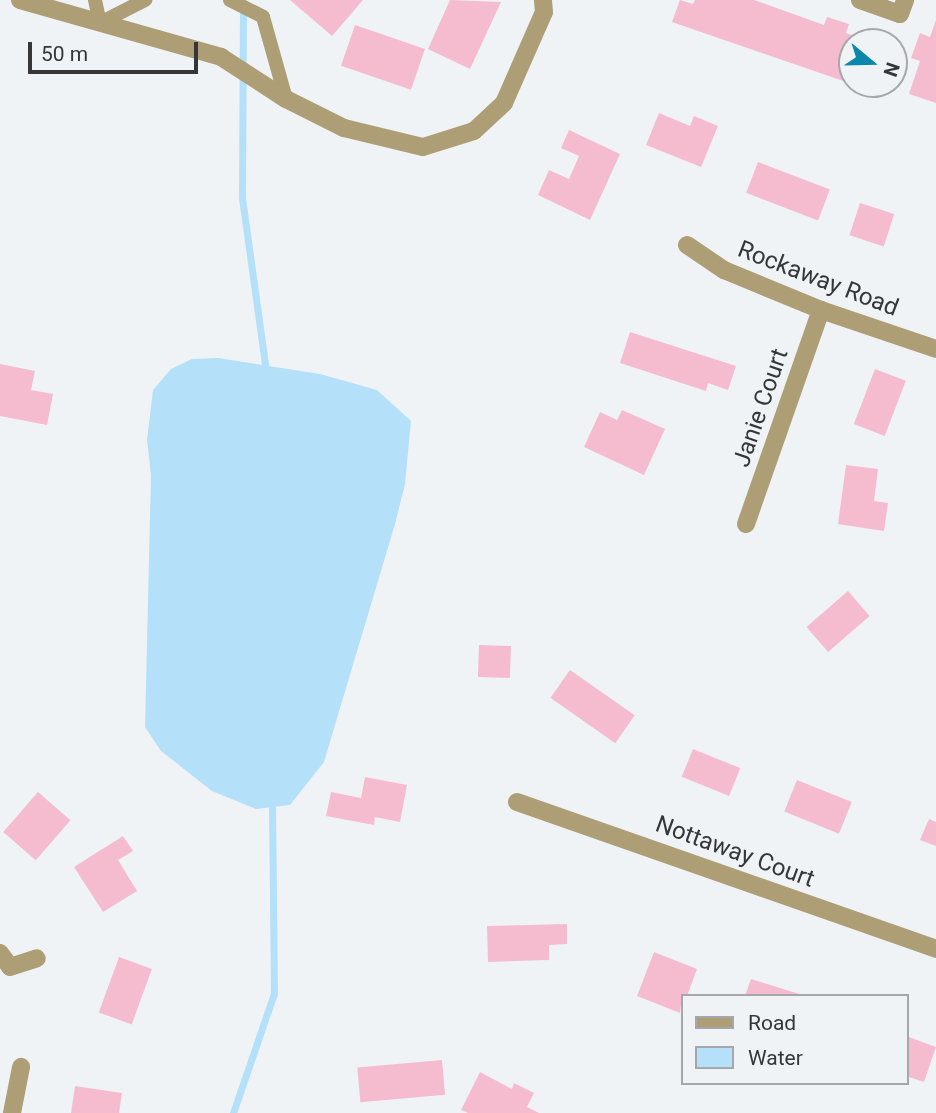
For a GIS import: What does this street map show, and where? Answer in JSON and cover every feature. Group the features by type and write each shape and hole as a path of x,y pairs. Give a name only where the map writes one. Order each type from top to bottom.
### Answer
{"street":[{"path":"20,0 221,57 286,99 344,128 423,148 474,131 504,103 544,12 542,0"},
{"path":"860,0 900,14 905,0"},
{"name":"Rockaway Road","path":"687,245 724,270 821,310 936,349"},
{"name":"Janie Court","path":"746,524 821,310"},
{"name":"Nottaway Court","path":"517,802 936,949"},
{"path":"5,960 37,958"},
{"path":"12,1113 21,1067"}],"lane":[{"path":"95,0 100,23 145,0"},
{"path":"230,0 263,17 286,99"}],"water":[{"path":"218,358 320,374 377,390 411,421 405,484 395,524 324,762 290,805 256,809 212,791 161,751 145,727 151,475 147,440 153,390 171,369 192,359"}],"building":[{"path":"290,0 363,0 332,36"},
{"path":"450,0 501,2 470,69 428,49"},
{"path":"680,0 693,4 695,0 754,0 824,25 827,17 849,24 848,28 838,28 838,79 672,22"},
{"path":"936,20 936,103 909,94 920,61 911,58 920,33 930,37"},
{"path":"355,25 425,49 411,90 341,66"},
{"path":"659,113 690,126 694,116 718,126 701,167 646,145"},
{"path":"569,130 620,154 590,220 538,195 549,170 569,179 579,156 561,148"},
{"path":"758,162 830,190 818,220 746,193"},
{"path":"860,203 894,214 884,246 849,235"},
{"path":"630,332 736,366 728,390 708,383 706,391 620,363"},
{"path":"0,364 35,371 31,390 53,394 47,425 0,416"},
{"path":"875,369 906,381 885,436 854,424"},
{"path":"622,410 665,429 644,475 584,447 600,412 617,420"},
{"path":"846,465 878,469 874,501 888,503 884,531 838,524"},
{"path":"848,591 870,616 828,652 806,627"},
{"path":"479,645 511,646 510,678 478,677"},
{"path":"570,670 635,715 615,743 550,698"},
{"path":"693,749 740,768 729,796 682,777"},
{"path":"365,777 407,785 400,822 375,817 374,825 326,816 331,792 361,798"},
{"path":"797,780 852,802 839,834 784,812"},
{"path":"38,792 70,820 36,860 3,832"},
{"path":"929,819 936,822 936,846 920,840"},
{"path":"123,836 133,851 118,860 137,891 103,912 74,867"},
{"path":"567,924 567,944 549,945 549,960 488,962 487,926"},
{"path":"654,952 697,969 688,994 680,994 680,1013 637,996"},
{"path":"119,957 152,969 132,1024 99,1012"},
{"path":"751,979 800,994 746,994"},
{"path":"908,1037 936,1047 924,1082 908,1077"},
{"path":"442,1060 445,1095 360,1102 357,1067"},
{"path":"480,1072 512,1089 514,1083 534,1093 527,1107 539,1113 468,1113 461,1110"},
{"path":"75,1086 122,1093 119,1113 71,1113"}],"waterway":[{"path":"243,6 242,198 265,364"},
{"path":"233,1113 274,993 272,808"}]}
